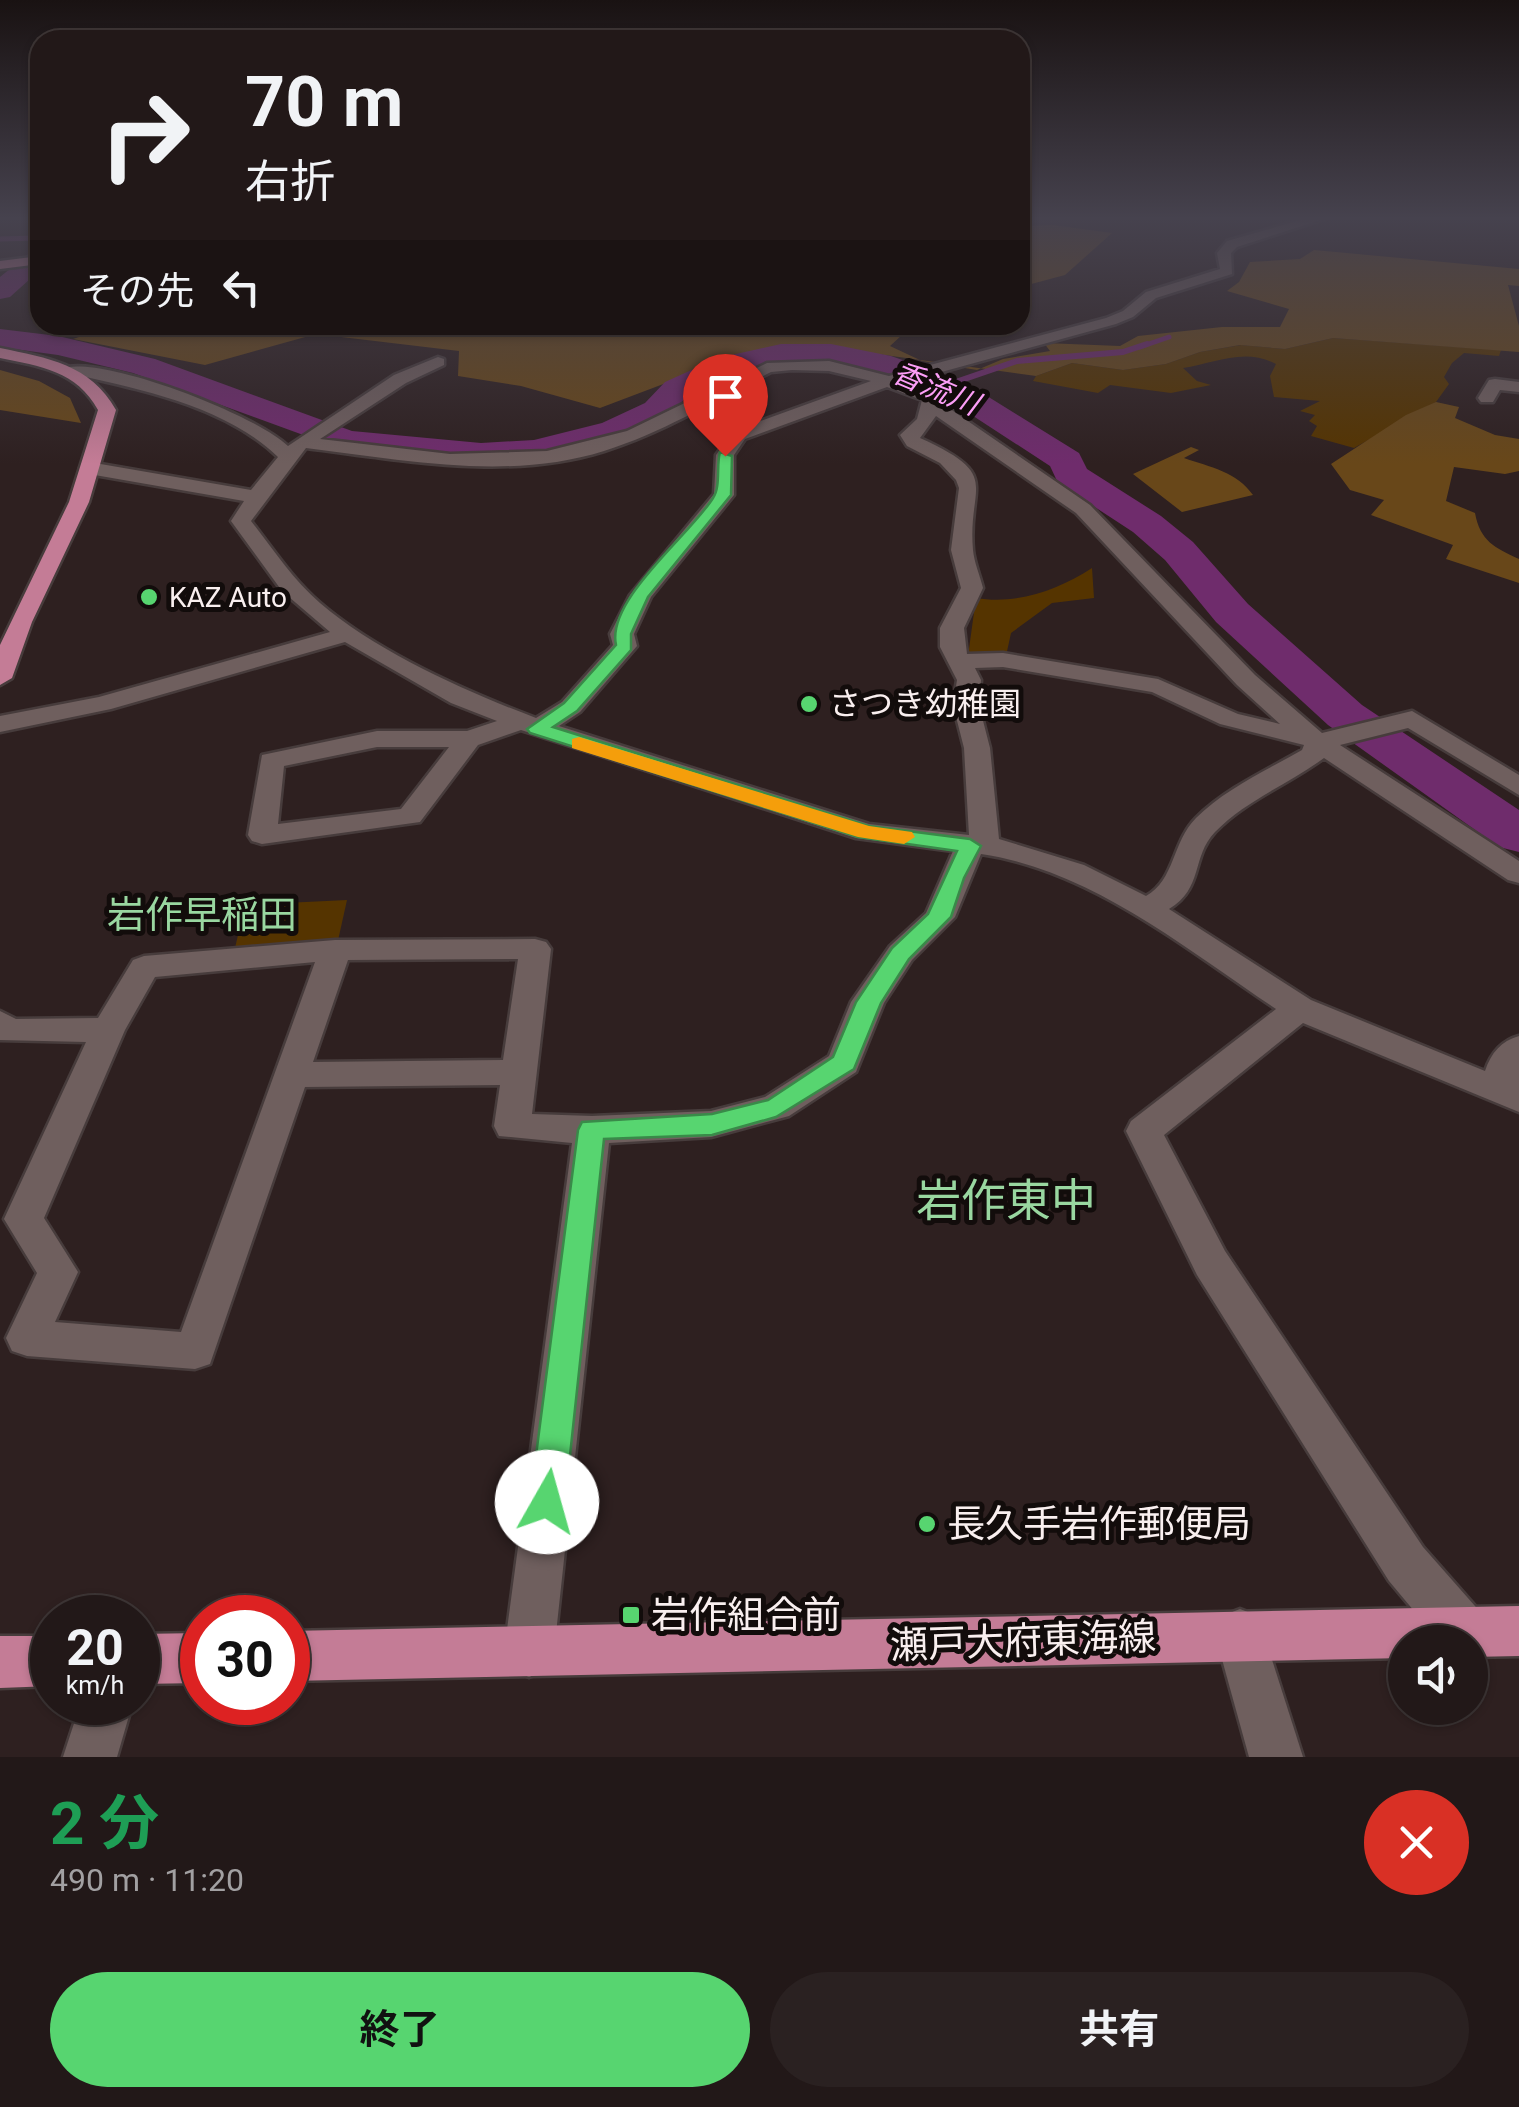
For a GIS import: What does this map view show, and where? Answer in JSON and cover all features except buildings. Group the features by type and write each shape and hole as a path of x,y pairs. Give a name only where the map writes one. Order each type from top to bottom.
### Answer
{"main road":[{"path":"0,353 74,370 102,397 107,410 79,502 20,622 0,678"},
{"name":"瀬戸大府東海線","path":"1488,1632 1519,1631"},
{"name":"瀬戸大府東海線","path":"310,1656 1388,1633"},
{"path":"0,1662 30,1661"}],"street":[{"path":"470,740 410,816 262,835 271,761 377,739 470,740 528,725 570,707 625,646 622,634 640,596 724,495 725,456 739,435 857,390 1111,321 1145,300"},
{"path":"438,362 400,379 298,446 255,497 241,521 290,586 348,634 460,698 528,725 866,832 1004,848 1074,870 1146,908 1299,1008 1508,1095 1506,1062 1519,1048"},
{"path":"74,370 128,380 298,446 450,460 547,456 595,448 633,435 767,368 829,366 892,382 929,396 932,405 1082,509 1246,680 1313,738 1519,874"},
{"path":"1493,386 1519,387"},
{"path":"335,950 195,1351 27,1338 58,1272 24,1219 108,1030 144,967 335,950 536,950 512,1126 592,1130 712,1124 776,1107 844,1062 868,1002 901,953 939,917 952,878 979,846 984,806 977,748 966,705 969,680 952,647 952,628 972,588 962,550 969,488 956,466 913,442 909,435 925,420 932,405"},
{"path":"89,468 255,497"},
{"path":"0,724 102,704 348,634"},
{"path":"959,661 1003,660 1158,686 1229,719 1313,738 1412,720 1519,787"},
{"path":"1146,908 1170,898 1181,882 1197,835 1237,802 1314,754 1313,738"},
{"path":"1299,1008 1144,1131 1211,1263 1406,1564 1458,1625"},
{"path":"0,1023 8,1031 108,1030"},
{"path":"292,1074 520,1072"},
{"path":"530,1652 592,1130"},
{"path":"1240,1634 1276,1757"},
{"path":"90,1757 100,1725"}],"shaded area":[{"path":"1258,300 1512,300 1519,326 1519,352 1333,338 1285,349 1240,345 1200,352 1166,364 1123,370 1072,363 1036,376 981,368 1003,359 1050,351 1044,343 1120,346 1138,336 1222,327 1280,327 1289,309"},
{"path":"85,335 312,335 205,365 73,339"},
{"path":"324,335 902,335 890,346 920,360 827,347 740,355 600,408 521,386 458,376 459,351"},
{"path":"1333,338 1501,350 1499,356 1464,353 1444,377 1449,384 1436,402 1354,448 1311,436 1317,426 1309,421 1315,415 1300,411 1320,401 1274,397 1270,376 1276,364 1264,359 1229,358 1183,368 1197,381 1211,385 1171,393 1110,385 1098,393 1033,381 1036,376 1072,363 1123,370 1166,364 1200,352 1241,345 1285,349"},
{"path":"920,360 981,368 977,370"},
{"path":"0,370 39,381 70,398 81,423 0,410"},
{"path":"1436,402 1459,407 1455,418 1495,435 1519,439 1519,471 1505,474 1454,467 1446,501 1475,513 1490,542 1519,559 1519,583 1446,559 1453,545 1371,515 1384,500 1350,490 1331,464 1406,415"},
{"path":"1191,447 1199,450 1184,458 1231,476 1253,495 1182,512 1133,474"},
{"path":"1092,568 1094,598 1052,603 1011,633 1006,656 968,656 976,598 1007,599 1037,594"},
{"path":"347,900 337,945 235,948 245,905"}],"waterway":[{"path":"1140,347 1169,337"},
{"name":"香流川","path":"0,338 58,345 144,366 347,440 481,454 534,450 615,431 657,410 676,389 729,365 781,353 831,353 880,362 928,379 975,403 1066,461 1071,475 1147,524 1179,551 1232,613 1345,715 1519,835"},
{"path":"947,385 1017,361 1123,352 1147,344"}],"slow traffic":[{"path":"579,743 866,832 904,837"}],"place":[{"name":"KAZ Auto","path":"149,597"},
{"name":"さつき幼稚園","path":"809,704"},
{"name":"長久手岩作郵便局","path":"927,1524"},
{"name":"岩作組合前","path":"631,1615"}],"district":[{"name":"岩作早稲田","path":"202,915"},
{"name":"岩作東中","path":"1006,1200"}],"route":[{"path":"547,1502 592,1130 712,1124 776,1107 844,1062 868,1002 901,953 939,917 952,878 970,846 866,832 537,729 570,707 625,646 622,634 640,596 724,495 725,456"}]}
